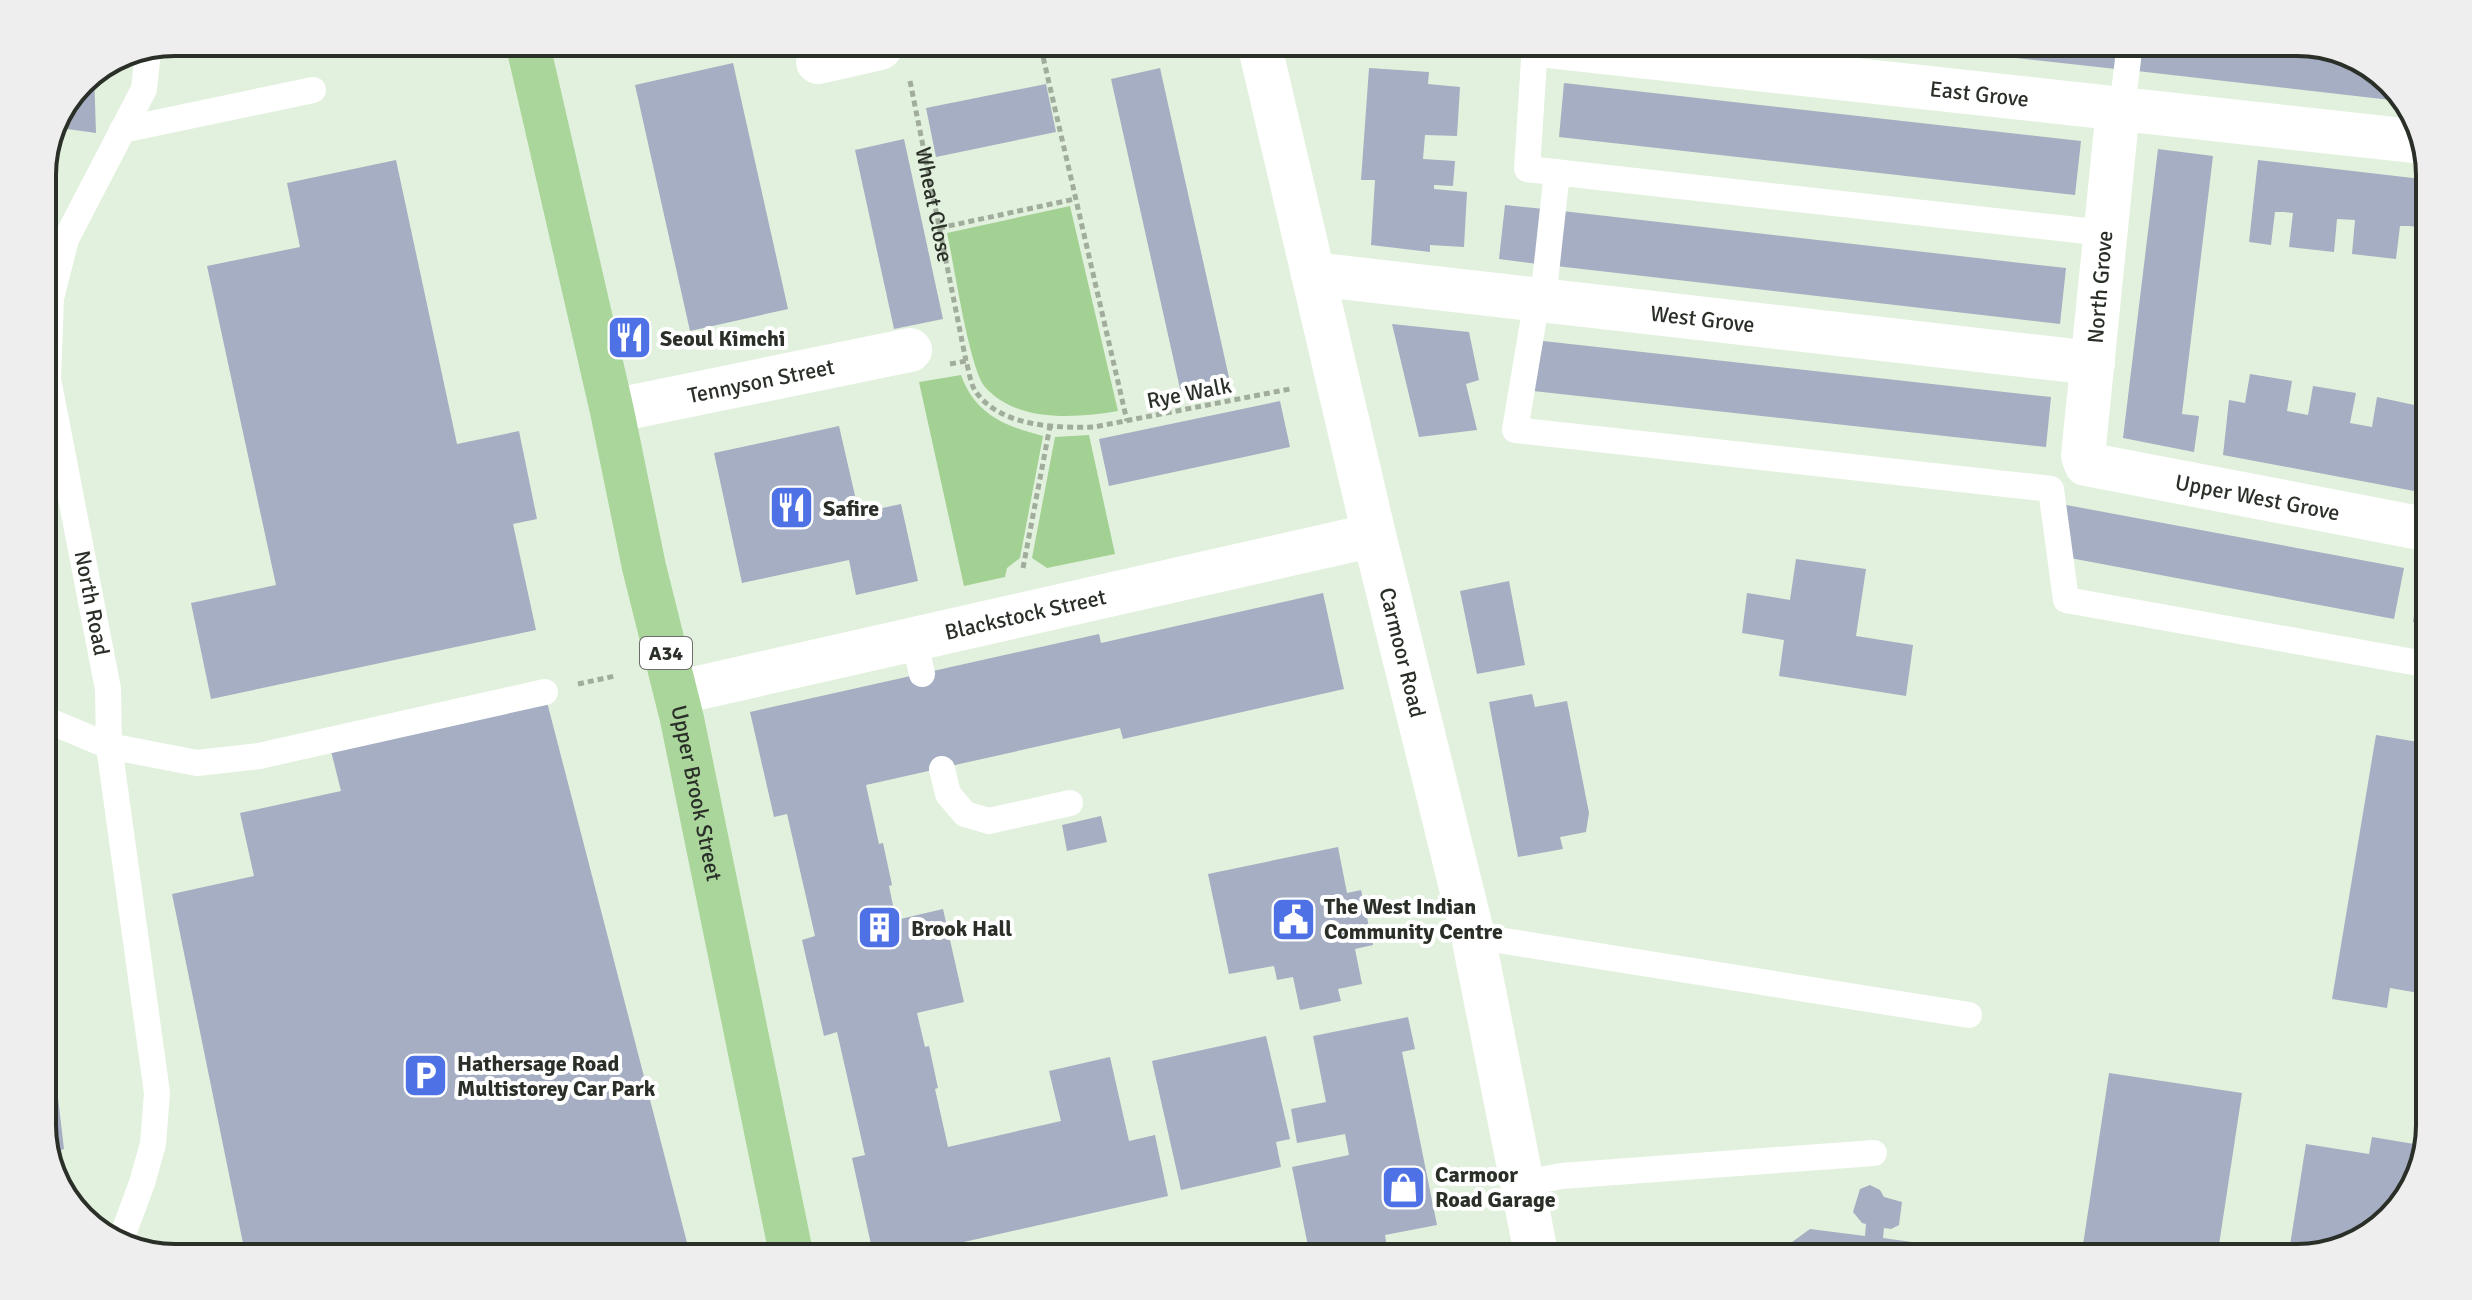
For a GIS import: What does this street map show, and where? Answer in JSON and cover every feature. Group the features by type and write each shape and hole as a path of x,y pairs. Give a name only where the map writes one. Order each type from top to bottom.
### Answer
{"highway":[{"name":"Upper Brook Street","path":"530,56 612,411 644,567 676,693 789,1244"}],"street":[{"name":"Carmoor Road","path":"1262,56 1374,535 1473,936 1534,1244"},
{"name":"East Grove","path":"1662,56 2411,141"},
{"path":"818,62 894,63"},
{"name":"North Grove","path":"2086,464 2083,456 2104,233 2120,109"},
{"name":"West Grove","path":"1313,274 2093,363"},
{"name":"Tennyson Street","path":"612,411 910,350"},
{"name":"Upper West Grove","path":"2086,464 2416,527"},
{"name":"Blackstock Street","path":"676,693 918,656 1015,616 1374,535"}],"lane":[{"path":"1535,56 1527,169 2104,233"},
{"path":"2120,109 2128,56"},
{"name":"North Road","path":"56,278 66,239 144,89 147,59"},
{"path":"122,130 313,90"},
{"path":"1557,172 1540,300 1515,430 2051,489 2086,464"},
{"name":"North Road","path":"56,420 108,689 109,746 157,1093 153,1144 123,1232"},
{"path":"2051,489 2066,600 2416,662"},
{"path":"56,724 109,746 197,763 243,758 545,692"},
{"path":"942,769 948,794 965,814 989,821 1070,803"},
{"path":"1473,936 1969,1015"},
{"path":"1521,1184 1561,1176 1874,1153"}],"path":[{"path":"1043,56 1127,421"},
{"name":"Wheat Close","path":"894,63 939,228 975,391 997,411 1023,421 1050,426"},
{"path":"939,228 1075,199"},
{"path":"910,350 916,372 966,361"},
{"name":"Rye Walk","path":"1050,426 1094,427 1290,389"},
{"path":"1015,616 1050,426"}],"green space":[{"path":"1070,206 1118,411 1066,416 1013,407 985,387 968,338 947,233"},
{"path":"961,375 974,400 983,409 1004,423 1043,436 1020,558 1007,568 1005,577 964,586 919,382"},
{"path":"1089,435 1115,554 1047,568 1032,558 1055,437"}],"building":[{"path":"1998,56 2118,56 2116,69"},
{"path":"2139,56 2313,57 2350,68 2376,85 2390,100 2137,71"},
{"path":"733,63 788,309 690,331 635,85"},
{"path":"1160,68 1230,382 1181,393 1111,79"},
{"path":"1369,68 1429,72 1428,84 1460,87 1457,136 1425,135 1423,159 1455,161 1453,186 1434,185 1434,189 1467,192 1464,247 1430,245 1430,252 1371,245 1375,180 1361,180"},
{"path":"1564,83 2081,141 2075,195 1559,137"},
{"path":"1046,84 1056,132 936,157 926,108"},
{"path":"95,88 96,133 66,129 76,109"},
{"path":"904,139 943,319 894,329 855,150"},
{"path":"2158,149 2213,156 2182,414 2199,416 2194,452 2123,438"},
{"path":"396,160 457,444 519,431 537,519 513,524 536,630 211,699 191,603 276,585 207,266 300,247 287,183"},
{"path":"2258,160 2416,178 2416,227 2400,226 2396,259 2352,254 2355,220 2337,219 2334,252 2289,247 2293,213 2275,212 2271,245 2249,242"},
{"path":"1505,205 1544,209 1538,264 1499,259"},
{"path":"1562,211 2066,268 2060,324 1556,266"},
{"path":"1392,324 1469,332 1479,380 1466,384 1477,430 1419,437"},
{"path":"1543,341 2051,397 2046,447 1533,391"},
{"path":"2250,374 2292,381 2287,411 2308,415 2313,386 2356,393 2350,423 2372,427 2377,397 2416,405 2416,491 2223,455 2229,400 2245,403"},
{"path":"1280,401 1290,447 1109,486 1099,439"},
{"name":"Safire","path":"839,426 859,513 901,504 918,581 856,595 849,560 742,583 714,453"},
{"path":"2061,504 2404,568 2394,619 2070,558"},
{"path":"1796,559 1866,569 1856,636 1913,645 1906,696 1779,676 1784,640 1742,633 1747,593 1790,600"},
{"path":"1509,581 1525,665 1477,674 1460,591"},
{"name":"Brook Hall","path":"1323,593 1344,689 1123,739 1120,728 866,785 879,844 883,843 896,920 943,909 964,1002 917,1013 925,1047 929,1046 948,1147 1061,1121 1049,1071 1110,1057 1129,1141 1155,1135 1168,1196 955,1244 871,1244 852,1158 865,1155 837,1032 824,1036 802,940 815,936 787,814 774,817 750,712 1099,634 1101,643"},
{"path":"1532,694 1535,707 1567,701 1589,813 1586,832 1560,837 1563,849 1518,857 1489,702"},
{"name":"Hathersage Road Multistorey Car Park","path":"547,702 687,1244 243,1244 172,894 254,876 240,813 341,791 331,751"},
{"path":"2376,735 2416,742 2416,993 2390,988 2387,1008 2332,999"},
{"path":"1101,816 1107,842 1067,851 1062,825"},
{"name":"The West Indian Community Centre","path":"1338,847 1347,893 1361,890 1373,945 1355,949 1362,984 1338,989 1341,1001 1300,1010 1293,977 1277,980 1274,966 1229,974 1208,874"},
{"path":"1408,1017 1415,1049 1402,1052 1437,1225 1385,1235 1387,1244 1308,1244 1292,1167 1349,1155 1345,1134 1297,1143 1291,1109 1326,1102 1313,1036"},
{"path":"1266,1036 1290,1139 1276,1142 1281,1167 1181,1190 1152,1061"},
{"path":"2109,1073 2242,1093 2219,1244 2083,1244"},
{"path":"56,1081 64,1149 59,1151 56,1133"},
{"path":"2372,1137 2414,1144 2404,1178 2387,1204 2376,1215 2343,1235 2313,1243 2290,1244 2306,1144 2369,1154"},
{"path":"1870,1185 1880,1190 1884,1197 1902,1202 1899,1225 1884,1228 1883,1238 1926,1244 1789,1244 1810,1229 1865,1236 1866,1224 1853,1212 1860,1189"}],"place":[{"name":"Seoul Kimchi","path":"629,338"},
{"name":"Safire","path":"792,508"},
{"name":"The West Indian Community Centre","path":"1293,919"},
{"name":"Brook Hall","path":"880,928"},
{"name":"Hathersage Road Multistorey Car Park","path":"426,1076"},
{"name":"Carmoor Road Garage","path":"1404,1187"}]}
